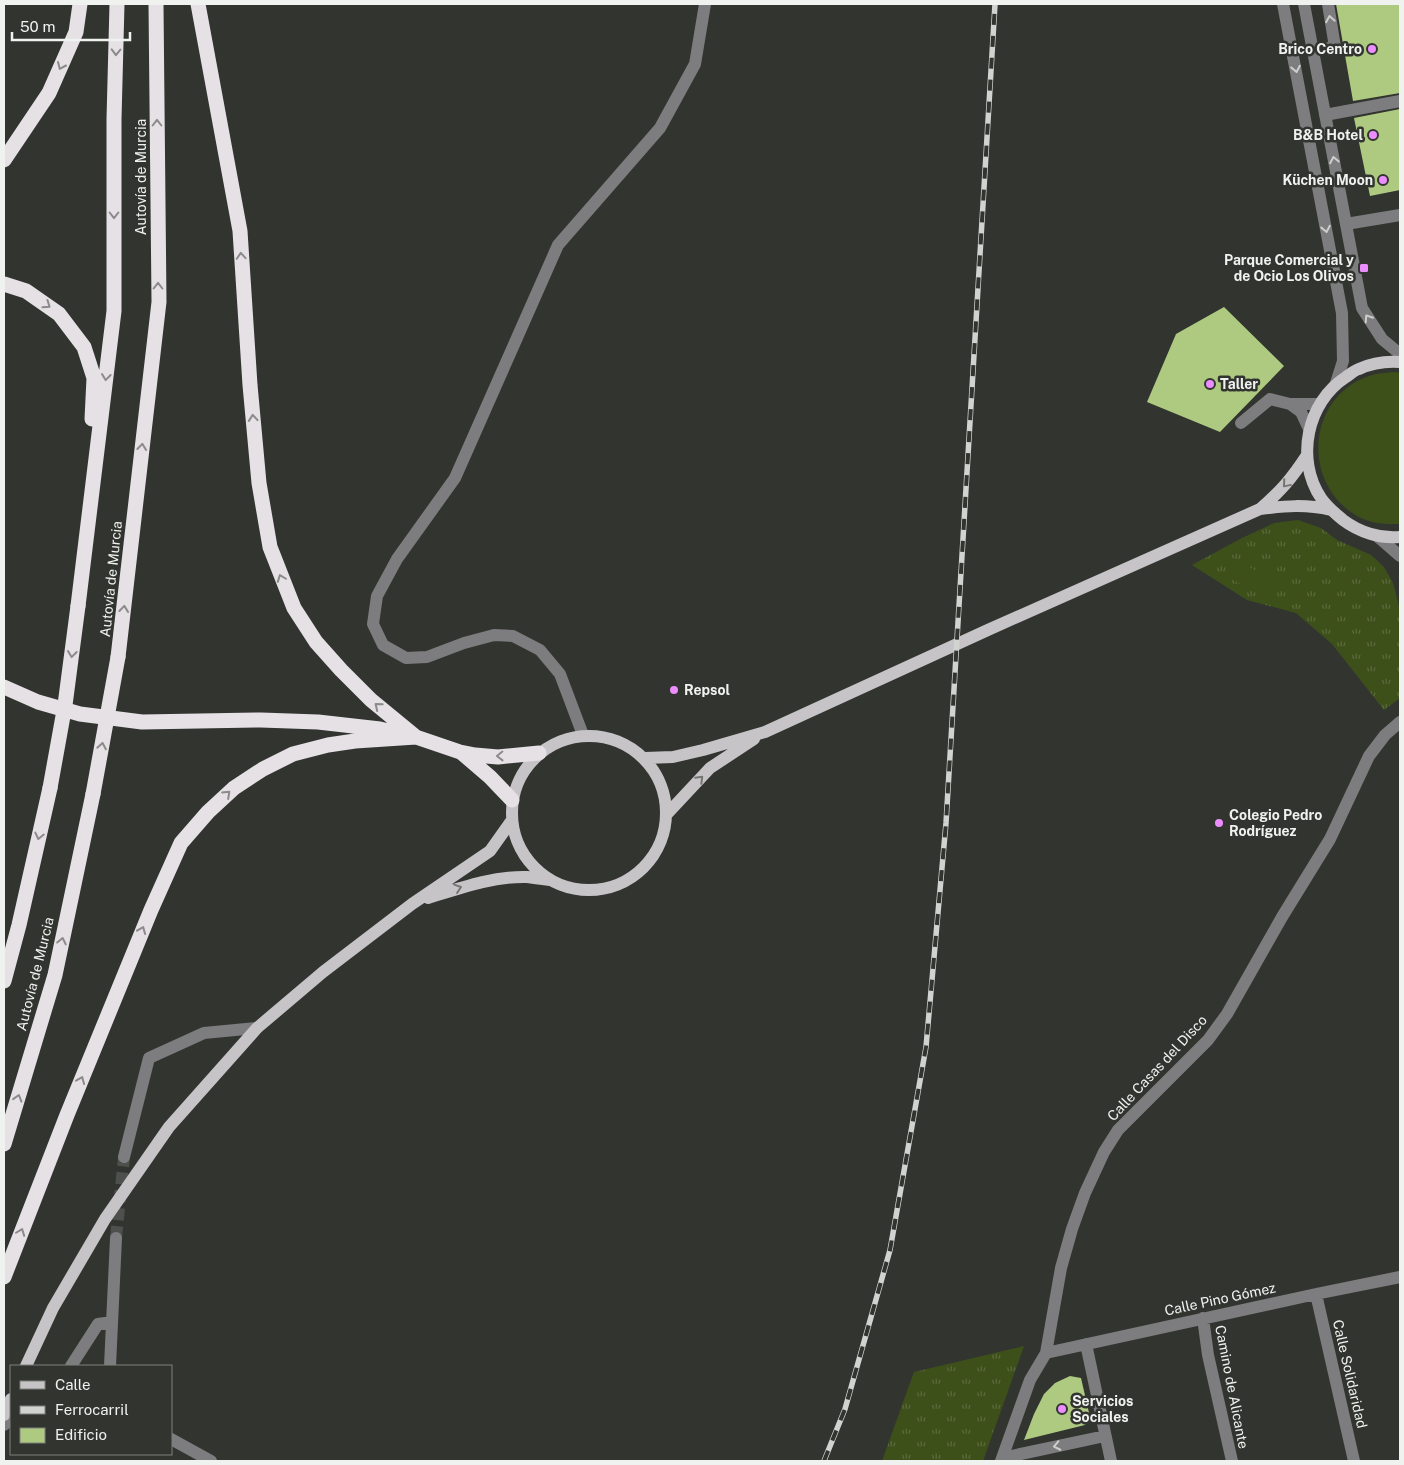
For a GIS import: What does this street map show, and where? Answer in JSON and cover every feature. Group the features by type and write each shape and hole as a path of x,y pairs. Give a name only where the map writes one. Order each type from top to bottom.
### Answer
{"highway":[{"path":"4,160 49,93 76,32 80,4"},
{"name":"Autovía de Murcia","path":"4,981 19,925 50,788 65,706 114,311 114,119 117,4"},
{"name":"Autovía de Murcia","path":"4,1144 55,975 94,794 118,657 158,302 156,4"},
{"path":"198,4 240,231 250,385 259,484 270,547 294,608 316,642 371,700 416,737"},
{"path":"4,284 26,291 60,314 84,347 94,378 78,606"},
{"path":"4,687 38,702 80,714 142,722 261,720 318,722 380,729 416,737 460,752 498,757 539,753"},
{"path":"4,1277 150,910 181,842 208,812 234,788 263,769 293,754 355,740 416,737"},
{"path":"460,752 490,777 512,800"}],"main road":[{"path":"1400,362 1384,361 1358,369 1336,383 1319,404 1309,429 1307,455 1314,485 1321,498 1331,510 1352,527 1377,536 1400,537"},
{"path":"1260,509 1280,492 1307,455"},
{"path":"644,758 673,757 764,732 1260,509 1290,505 1316,506 1331,510"},
{"path":"667,814 710,768 764,732"},
{"path":"583,735 606,736 627,744 644,758 657,774 665,794 667,814 663,837 653,858 637,875 616,886 594,891 571,889 550,880 531,865 518,844 512,820 512,800 518,782 527,767 539,753 560,741 583,735"},
{"path":"26,1365 53,1308 110,1211 168,1127 256,1028 323,972 412,904 490,851 512,820"},
{"path":"412,904 467,886 501,879 526,877 550,880"},
{"path":"4,1415 10,1401"}],"street":[{"path":"583,735 560,674 540,650 513,636 494,635 464,643 427,657 406,658 383,646 373,624 377,596 397,559 455,478 558,245 660,128 669,112 695,64 705,4"},
{"path":"1283,4 1342,313 1343,361 1336,383"},
{"path":"1304,4 1362,308 1382,339 1400,354"},
{"path":"1313,51 1335,47 1328,4"},
{"path":"1325,115 1400,101"},
{"path":"1346,224 1400,215"},
{"path":"1241,423 1270,400 1290,404 1319,404"},
{"path":"1290,404 1301,412 1309,429"},
{"path":"1377,536 1400,556"},
{"name":"Calle Casas del Disco","path":"1001,1460 1030,1380 1046,1352 1061,1268 1072,1229 1085,1193 1104,1152 1118,1130 1208,1040 1228,1014 1282,917 1330,839 1369,756 1385,735 1400,722"},
{"path":"124,1157 148,1058 204,1033 256,1028"},
{"path":"110,1365 116,1238"},
{"name":"Calle Pino Gómez","path":"1046,1352 1400,1277"},
{"name":"Calle Solidaridad","path":"1316,1294 1354,1461"},
{"name":"Camino de Alicante","path":"1203,1318 1208,1354 1232,1461"},
{"path":"72,1365 98,1324 112,1322"},
{"path":"1086,1344 1111,1461"},
{"path":"1001,1460 1105,1436"},
{"path":"172,1439 211,1461"}],"green space":[{"path":"1400,373 1400,524 1369,521 1359,517 1340,503 1327,484 1320,463 1319,442 1323,420 1334,401 1350,386 1372,375"},
{"path":"1298,520 1321,528 1337,540 1371,555 1384,567 1393,583 1400,610 1400,698 1384,710 1332,644 1296,613 1247,600 1192,565 1274,523"},
{"path":"1233,558 1276,582 1264,597 1223,574"},
{"path":"1024,1346 983,1461 882,1461 914,1372"}],"building":[{"name":"Brico Centro","path":"1336,4 1400,4 1400,93 1353,101"},
{"path":"1400,109 1400,190 1370,196 1354,118"},
{"name":"Taller","path":"1224,307 1284,366 1220,432 1147,402 1176,334"},
{"name":"Servicios Sociales","path":"1070,1376 1081,1378 1090,1417 1085,1425 1024,1440 1044,1394 1055,1383"}],"tunnel":[{"path":"116,1238 124,1157"}],"railway":[{"path":"824,1461 845,1409 890,1250 926,1047 946,823 995,4"}],"place":[{"name":"Brico Centro","path":"1372,49"},
{"name":"B&B Hotel","path":"1373,135"},
{"name":"Küchen Moon","path":"1383,180"},
{"name":"Parque Comercial y de Ocio Los Olivos","path":"1364,268"},
{"name":"Taller","path":"1210,384"},
{"name":"Repsol","path":"674,690"},
{"name":"Colegio Pedro Rodríguez","path":"1219,823"},
{"name":"Servicios Sociales","path":"1062,1409"}]}
